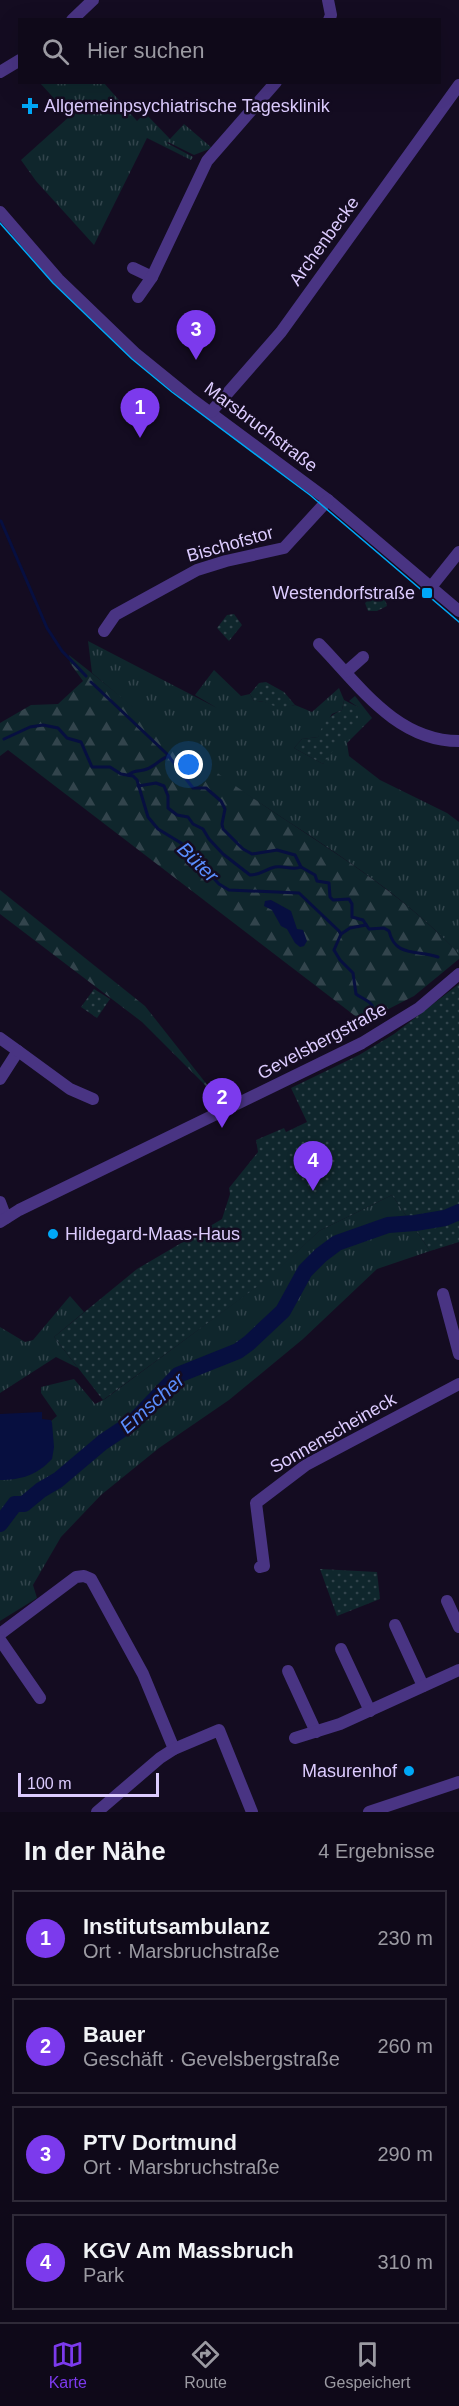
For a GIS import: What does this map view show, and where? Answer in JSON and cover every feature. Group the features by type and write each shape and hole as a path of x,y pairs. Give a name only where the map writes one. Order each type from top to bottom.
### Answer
{"street":[{"path":"74,18 93,0"},
{"path":"328,0 330,18"},
{"path":"0,72 18,61"},
{"path":"138,297 152,277 207,161 274,84"},
{"name":"Archenbecke","path":"211,412 281,332 459,85"},
{"name":"Marsbruchstraße","path":"0,212 58,279 146,363 328,500 459,611"},
{"path":"133,268 152,277"},
{"name":"Bischofstor","path":"104,631 115,615 196,570 284,548 328,500"},
{"path":"430,587 459,552"},
{"path":"319,645 375,704 408,728 432,739 459,741"},
{"path":"346,672 363,657"},
{"name":"Gevelsbergstraße","path":"3,1220 362,1042 419,1008 459,974"},
{"path":"0,1038 70,1089 93,1099"},
{"path":"0,1079 18,1051"},
{"path":"0,1202 3,1220"},
{"path":"443,1294 459,1354"},
{"name":"Sonnenscheineck","path":"260,1567 264,1566 255,1503 306,1465 459,1384"},
{"path":"0,1634 76,1577 84,1576 91,1579 143,1674 174,1749"},
{"path":"447,1601 459,1628"},
{"path":"394,1625 423,1686"},
{"path":"0,1640 40,1698"},
{"path":"341,1649 370,1711"},
{"path":"295,1738 340,1725 459,1670"},
{"path":"288,1671 316,1732"},
{"path":"97,1812 148,1767 174,1749 219,1730 252,1812"},
{"path":"369,1812 459,1782"}],"green space":[{"path":"41,84 105,84 137,121 145,113 170,139 184,124 212,148 194,155 167,143 193,157 191,160 147,138 94,245 36,181 21,160 70,116"},
{"path":"383,592 387,606 377,611 368,611 365,603 374,595"},
{"path":"234,614 242,625 229,641 217,628 227,615"},
{"path":"88,641 217,708 195,695 214,670 241,696 250,694 254,701 278,706 295,705 312,712 339,688 344,700 342,710 332,714 318,737 302,739 294,748 323,764 358,707 349,701 355,696 372,718 347,743 349,756 380,780 447,813 459,822 459,954 409,907 382,886 220,776 92,673"},
{"path":"69,655 215,771 381,885 434,929 459,954 459,959 414,996 363,1022 8,750 0,756 0,723 31,705 58,704 83,681 70,663"},
{"path":"266,682 284,692 295,705 276,707 265,702 254,701 250,694 259,683"},
{"path":"344,700 358,707 358,718 323,764 294,748 302,739 318,737 327,720 342,710"},
{"path":"0,890 145,1006 216,1096 142,1022 0,914"},
{"path":"459,984 459,1242 430,1251 392,1195 319,1231 273,1275 103,1400 54,1337 137,1269 222,1219 230,1194 229,1188 258,1152 256,1140 284,1128 286,1132 307,1122 291,1088 359,1055 394,1034"},
{"path":"94,989 110,999 97,1018 81,1007"},
{"path":"392,1195 430,1251 377,1269 303,1339 229,1400 159,1448 101,1495 61,1537 33,1585 37,1598 0,1621 0,1429 45,1426 57,1416 41,1393 41,1387 74,1379 95,1404 105,1399 272,1275 319,1231"},
{"path":"70,1296 84,1312 54,1337 78,1368 56,1357 0,1393 0,1327 25,1342 33,1340"},
{"path":"320,1569 377,1572 380,1599 337,1616"}],"shaded area":[{"path":"271,900 291,911 297,929 303,930 307,941 304,946 300,947 295,943 272,910 264,906 265,901"},
{"path":"42,1412 42,1419 51,1420 52,1423 54,1447 52,1459 28,1476 0,1480 0,1414"}],"waterway":[{"name":"Archenbecke","path":"1,521 47,628 62,651 86,676"},
{"name":"Archenbecke","path":"91,682 167,754 193,788 206,788 221,801 225,809 223,829 243,849 252,854 277,850 295,855 301,867 315,875 317,881 329,883 330,897 333,900 349,899 352,904 352,917 363,920 369,929 384,928 389,931 392,939 401,949 438,957"},
{"name":"Büter","path":"4,739 30,727 43,725 58,728 67,738 81,742 92,767 110,767 121,774 133,776 137,780 148,817 158,829 181,843 219,884 229,890 299,893 341,934 334,950 353,973 356,994 371,1004 374,1015"},
{"path":"128,775 150,768 169,756"},
{"path":"138,786 156,783 164,786 168,796 168,808 177,815 188,817 193,824 203,829 223,854 250,875 275,867 301,867"},
{"path":"341,934 350,928 366,925"},
{"name":"Emscher","path":"0,1524 15,1504 24,1504 58,1480 103,1442 133,1422 178,1375 238,1351 249,1343 283,1311 305,1271 337,1243 388,1225 445,1218 459,1212"}],"tram line":[{"path":"0,223 53,283 132,359 172,392 310,495 459,622"}],"place":[{"name":"Allgemeinpsychiatrische Tagesklinik","path":"30,106"},
{"name":"PTV Dortmund","path":"196,360"},
{"name":"Institutsambulanz","path":"140,438"},
{"name":"Westendorfstraße","path":"427,593"},
{"name":"Bauer","path":"222,1128"},
{"name":"KGV Am Massbruch","path":"313,1191"},
{"name":"Hildegard-Maas-Haus","path":"53,1234"},
{"name":"Masurenhof","path":"409,1771"}]}
